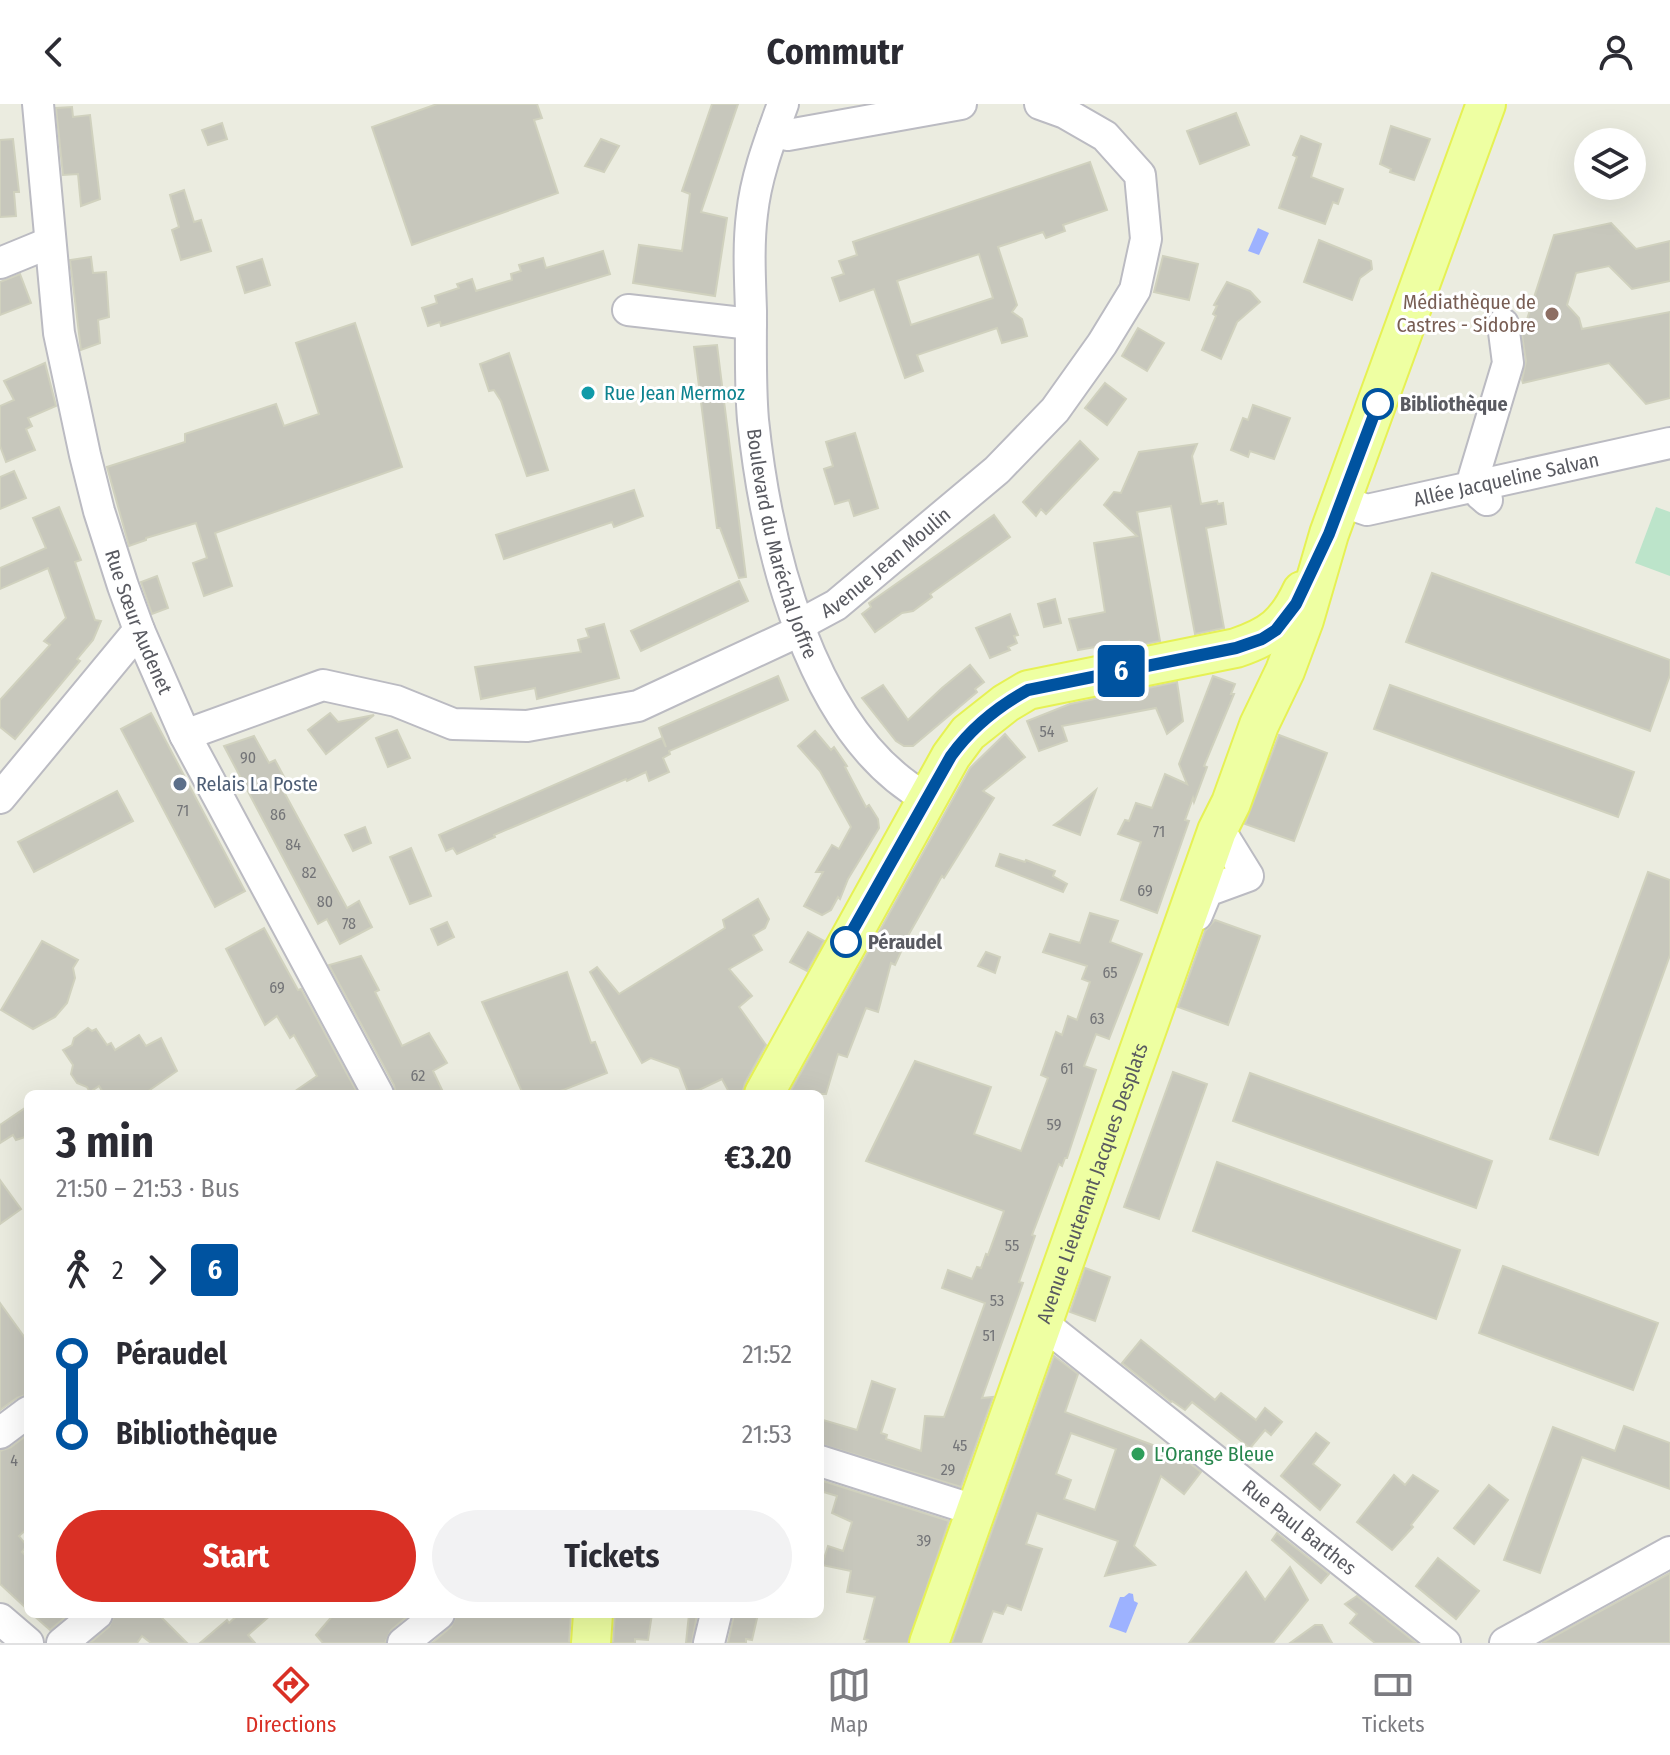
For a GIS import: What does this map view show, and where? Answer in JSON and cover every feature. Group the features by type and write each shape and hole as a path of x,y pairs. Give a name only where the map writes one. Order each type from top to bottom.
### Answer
{"main road":[{"path":"1259,725 1285,671 1304,620 1335,517 1486,104"},
{"path":"766,1090 926,798 968,733 1028,690 1236,648 1262,639 1287,618 1335,517"},
{"path":"1236,648 1262,665 1268,679 1259,725"},
{"name":"Avenue Lieutenant Jacques Desplats","path":"929,1643 1129,1077 1259,725"},
{"path":"591,1643 593,1618"}],"street":[{"name":"Rue Sœur Audenet","path":"38,104 59,333 99,511 139,630 185,735 376,1090"},
{"path":"778,118 788,135 961,104"},
{"name":"Avenue Jean Moulin","path":"185,735 323,685 396,701 453,724 527,726 638,706 791,635 846,597 997,470 1055,410 1102,344 1135,290 1146,239 1140,175 1105,136 1065,113 1040,104"},
{"name":"Boulevard du Maréchal Joffre","path":"778,118 758,178 752,214 751,324 752,405 760,467 778,555 800,627 830,695 843,716 888,768 926,798"},
{"path":"0,263 49,243"},
{"path":"628,310 751,324"},
{"path":"1482,493 1474,476 1508,363 1503,324"},
{"name":"Allée Jacqueline Salvan","path":"1335,517 1482,493 1670,443"},
{"path":"0,798 139,630"},
{"path":"108,669 155,667"},
{"name":"Rue Paul Barthes","path":"1041,1322 1445,1643"},
{"path":"0,1433 24,1415"},
{"path":"824,1462 968,1508 974,1518"},
{"path":"1505,1643 1670,1552"},
{"path":"62,1643 92,1618"},
{"path":"403,1643 434,1618"},
{"path":"709,1643 715,1618"},
{"path":"0,1619 28,1643"}],"green space":[{"path":"1656,507 1670,512 1670,576 1635,563"}],"water":[{"path":"1258,228 1269,233 1259,255 1248,251"},
{"path":"1129,1593 1138,1603 1126,1633 1109,1627 1120,1597"}],"building":[{"path":"437,104 537,104 542,118 534,120 558,193 412,245 372,127"},
{"path":"712,104 738,104 701,212 727,218 715,296 633,283 639,245 682,251 690,194 682,191"},
{"path":"72,107 73,117 90,115 100,199 81,206 78,174 63,175 56,108"},
{"path":"1236,113 1249,145 1200,164 1187,131"},
{"path":"222,123 227,139 208,145 202,130"},
{"path":"1391,126 1430,139 1414,180 1390,172 1391,169 1380,164"},
{"path":"1301,136 1321,144 1311,177 1343,189 1338,204 1333,202 1325,224 1279,208"},
{"path":"13,139 19,192 14,192 16,216 0,217 0,140"},
{"path":"601,139 619,146 604,172 585,166"},
{"path":"1090,162 1107,210 1063,225 1065,231 1046,238 1043,232 998,247 1017,305 1012,312 1022,319 1027,336 1002,343 997,328 917,355 923,371 905,378 874,289 840,301 832,278 844,274 839,261 857,255 853,242","holes":["979,254 993,298 911,325 897,281"]},
{"path":"184,190 194,222 201,220 211,251 181,260 172,230 179,227 170,195"},
{"name":"Médiathèque de Castres - Sidobre","path":"1611,223 1636,249 1670,241 1670,281 1632,289 1609,266 1576,273 1567,305 1579,318 1582,329 1670,312 1670,398 1646,404 1609,363 1523,383 1526,361 1522,335 1554,235"},
{"path":"1319,240 1371,261 1372,269 1360,278 1352,300 1304,282"},
{"path":"603,251 610,274 441,326 440,322 428,326 422,308 437,303 435,296 459,288 457,284 472,279 476,291 512,280 511,274 521,271 519,265 543,258 546,268"},
{"path":"1163,256 1198,264 1189,300 1154,292"},
{"path":"91,257 93,273 106,272 109,317 98,320 100,343 81,350 70,260"},
{"path":"262,259 270,285 245,293 237,267"},
{"path":"20,274 31,303 0,315 0,282"},
{"path":"1227,282 1250,291 1260,302 1237,322 1221,359 1202,350 1216,316 1213,314 1217,306 1214,305"},
{"path":"355,323 402,467 215,533 232,586 204,596 193,563 207,558 196,523 129,546 107,467 185,442 185,434 276,404 284,426 319,414 296,343"},
{"path":"1138,328 1164,343 1147,371 1122,356"},
{"path":"717,345 746,577 739,578 720,528 717,528 694,347"},
{"path":"509,353 548,470 527,476 501,401 494,390 489,391 480,364"},
{"path":"45,363 56,406 28,418 32,426 26,429 35,450 6,462 0,446 0,406 14,400 4,381"},
{"path":"1105,383 1126,399 1107,425 1085,408"},
{"path":"1253,405 1290,418 1274,459 1250,451 1248,457 1231,450 1243,418 1248,420"},
{"path":"855,433 878,508 854,516 849,500 835,504 824,469 833,466 826,442"},
{"path":"1080,441 1098,459 1046,514 1041,509 1036,516 1023,502"},
{"path":"1197,444 1192,456 1201,504 1223,503 1226,524 1206,528 1224,628 1195,634 1171,506 1137,512 1160,641 1130,647 1129,641 1078,650 1069,619 1105,612 1094,543 1137,536 1104,505 1114,492 1121,493 1139,452"},
{"path":"14,471 26,498 0,509 0,477"},
{"path":"634,490 643,516 614,527 612,522 504,559 496,535"},
{"path":"59,507 81,560 75,562 95,620 101,621 93,640 77,659 80,661 15,739 0,727 0,700 50,645 44,641 66,618 48,568 0,589 0,568 46,548 33,518"},
{"path":"994,515 1010,537 930,594 932,597 913,611 902,613 875,632 862,614 871,607 869,603"},
{"path":"1432,573 1670,660 1670,675 1650,731 1406,642"},
{"path":"157,576 168,608 152,614 141,582"},
{"path":"739,581 748,601 641,651 631,631"},
{"path":"1055,599 1061,623 1044,627 1038,604"},
{"path":"1010,614 1018,635 1014,636 1017,643 1008,647 1010,650 990,658 976,628"},
{"path":"604,624 619,678 537,699 535,688 481,699 475,667 581,652 578,640 589,637 586,629"},
{"path":"970,665 984,682 975,689 977,692 913,746 904,746 896,741 862,698 883,685 908,720"},
{"path":"778,676 788,700 669,751 670,754 663,758 669,772 649,781 646,772 626,779 457,854 453,848 446,851 439,835 662,738 666,747 659,728"},
{"path":"1213,676 1235,684 1231,694 1234,694 1185,820 1189,821 1157,913 1121,900 1141,842 1118,834 1125,820 1129,821 1136,803 1152,808 1165,774 1187,784 1179,764"},
{"path":"1177,682 1183,721 1167,734 1156,708 1062,726 1067,741 1039,751 1027,721 1070,704"},
{"path":"1390,685 1634,772 1618,817 1374,729"},
{"path":"151,713 245,891 215,907 121,729"},
{"path":"330,713 338,722 374,715 326,754 308,730"},
{"path":"397,730 410,758 388,767 376,738"},
{"path":"815,731 831,750 834,747 847,766 866,807 869,805 878,819 879,828 848,879 840,899 838,897 831,910 822,915 804,906 823,872 816,872 832,845 839,849 851,827 820,771 798,746"},
{"path":"1005,734 1025,757 983,791 994,798 944,878 942,876 895,965 891,963 878,1012 866,1008 847,1057 838,1054 826,1094 824,1090 791,1090 970,768"},
{"path":"1279,735 1327,753 1294,841 1245,824"},
{"path":"254,736 269,763 275,760 290,788 284,792 347,908 359,901 372,927 340,944 327,919 318,924 224,746"},
{"path":"1096,790 1080,835 1054,825 1061,820"},
{"path":"117,791 133,821 34,872 18,842"},
{"path":"365,827 371,843 353,851 345,835"},
{"path":"411,848 431,896 410,904 390,857"},
{"path":"1000,854 1055,871 1053,876 1067,884 1063,892 996,866"},
{"path":"1648,872 1670,880 1670,955 1598,1155 1550,1139"},
{"path":"758,899 769,919 765,928 753,935 762,950 729,969 752,996 739,1007 766,1045 743,1090 728,1090 722,1079 699,1090 687,1090 679,1068 651,1058 642,1063 590,972 597,967 619,994 725,928 723,920"},
{"path":"1090,913 1118,921 1110,942 1142,954 1109,1039 1096,1034 1084,1066 1096,1070 1067,1158 1062,1166 1059,1164 1032,1235 1035,1236 1019,1282 1023,1283 982,1398 993,1397 961,1487 824,1445 824,1420 857,1430 872,1381 895,1389 881,1433 887,1435 886,1439 921,1451 925,1416 944,1417 985,1303 942,1288 948,1270 972,1279 977,1267 981,1268 1004,1211 866,1161 915,1061 991,1087 974,1134 1021,1151 1048,1078 1041,1075 1056,1032 1062,1035 1068,1016 1077,1020 1090,982 1082,979 1087,966 1043,952 1050,934 1080,943"},
{"path":"1215,920 1260,936 1228,1025 1178,1007 1205,931"},
{"path":"447,922 454,937 438,945 431,929"},
{"path":"264,928 356,1090 297,1090 317,1076 294,1035 290,1038 277,1016 265,1025 226,949"},
{"path":"808,932 824,941 807,971 790,962"},
{"path":"42,941 78,960 73,968 75,978 67,1003 55,1017 33,1029 1,1010"},
{"path":"986,952 1000,957 995,973 978,966"},
{"path":"361,956 402,1046 429,1033 447,1063 433,1071 442,1090 395,1090 329,965"},
{"path":"567,972 591,1043 595,1042 607,1073 563,1090 521,1090 482,1002"},
{"path":"88,1028 92,1031 96,1029 107,1045 111,1043 115,1050 139,1035 146,1046 161,1038 177,1071 150,1090 102,1090 99,1086 89,1090 77,1083 71,1074 73,1065 63,1050 72,1045 74,1038"},
{"path":"1173,1072 1207,1084 1159,1219 1124,1207"},
{"path":"1250,1073 1492,1161 1476,1208 1233,1121"},
{"path":"24,1109 24,1137 16,1140 13,1135 0,1143 0,1125"},
{"path":"1217,1162 1460,1250 1436,1319 1193,1231"},
{"path":"0,1180 21,1209 0,1224"},
{"path":"1503,1266 1658,1323 1633,1390 1479,1333"},
{"path":"1085,1268 1110,1277 1095,1321 1070,1312"},
{"path":"0,1303 24,1336 24,1395 0,1410"},
{"path":"1141,1340 1215,1400 1221,1393 1256,1420 1265,1408 1282,1422 1271,1435 1265,1430 1250,1448 1192,1402 1185,1410 1122,1363"},
{"path":"1054,1356 1078,1374 1065,1412 1179,1455 1201,1472 1184,1494 1161,1476 1134,1546 1155,1565 1105,1576 1118,1541 1037,1513 1026,1544 1042,1549 1021,1610 1007,1605 1003,1614 993,1611 981,1643 952,1643","holes":["1071,1433 1116,1449 1095,1510 1064,1499 1071,1480 1056,1474"]},
{"path":"1624,1426 1670,1443 1670,1489 1582,1457 1540,1573 1504,1560 1553,1427 1615,1451"},
{"path":"1316,1433 1329,1443 1313,1464 1340,1485 1320,1510 1281,1476"},
{"path":"24,1437 24,1532 19,1536 24,1542 24,1606 0,1584 0,1451"},
{"path":"1394,1475 1405,1485 1413,1475 1438,1491 1411,1525 1413,1527 1392,1550 1357,1522"},
{"path":"824,1481 949,1521 908,1643 866,1643 868,1640 864,1639 875,1597 847,1592 851,1571 824,1565 828,1546 843,1551 852,1522 832,1513 837,1496 824,1492"},
{"path":"1489,1485 1508,1500 1474,1544 1454,1528"},
{"path":"1277,1533 1329,1574 1321,1583 1272,1540"},
{"path":"1438,1558 1479,1591 1456,1619 1416,1586"},
{"path":"1290,1567 1308,1600 1273,1643 1189,1643 1246,1572 1265,1600"},
{"path":"1670,1573 1670,1643 1542,1643"},
{"path":"1357,1596 1416,1643 1375,1643 1350,1623 1357,1614 1345,1604"},
{"path":"36,1618 64,1618 50,1630"},
{"path":"113,1618 162,1618 187,1643 151,1643 142,1636 137,1643 90,1643 109,1627"},
{"path":"235,1618 267,1618 248,1635 255,1643 200,1643 227,1620 229,1623"},
{"path":"331,1618 405,1618 391,1630 385,1643 323,1643 316,1635"},
{"path":"455,1618 571,1618 569,1643 432,1643 451,1627"},
{"path":"615,1618 651,1618 648,1640 613,1643"},
{"path":"689,1618 696,1618 692,1643 686,1643"},
{"path":"733,1618 757,1618 752,1640 728,1643"},
{"path":"1315,1625 1322,1625 1332,1643 1290,1643"}],"bus line":[{"name":"6","path":"846,942 951,756 968,733 1006,703 1028,690 1236,648 1262,639 1276,630 1296,604 1329,534 1378,404"}],"place":[{"name":"Médiathèque de Castres - Sidobre","path":"1552,314"},
{"name":"Rue Jean Mermoz","path":"588,393"},
{"name":"Bibliothèque","path":"1378,404"},
{"name":"Relais La Poste","path":"180,784"},
{"name":"Péraudel","path":"846,942"},
{"name":"L'Orange Bleue","path":"1138,1454"}]}
